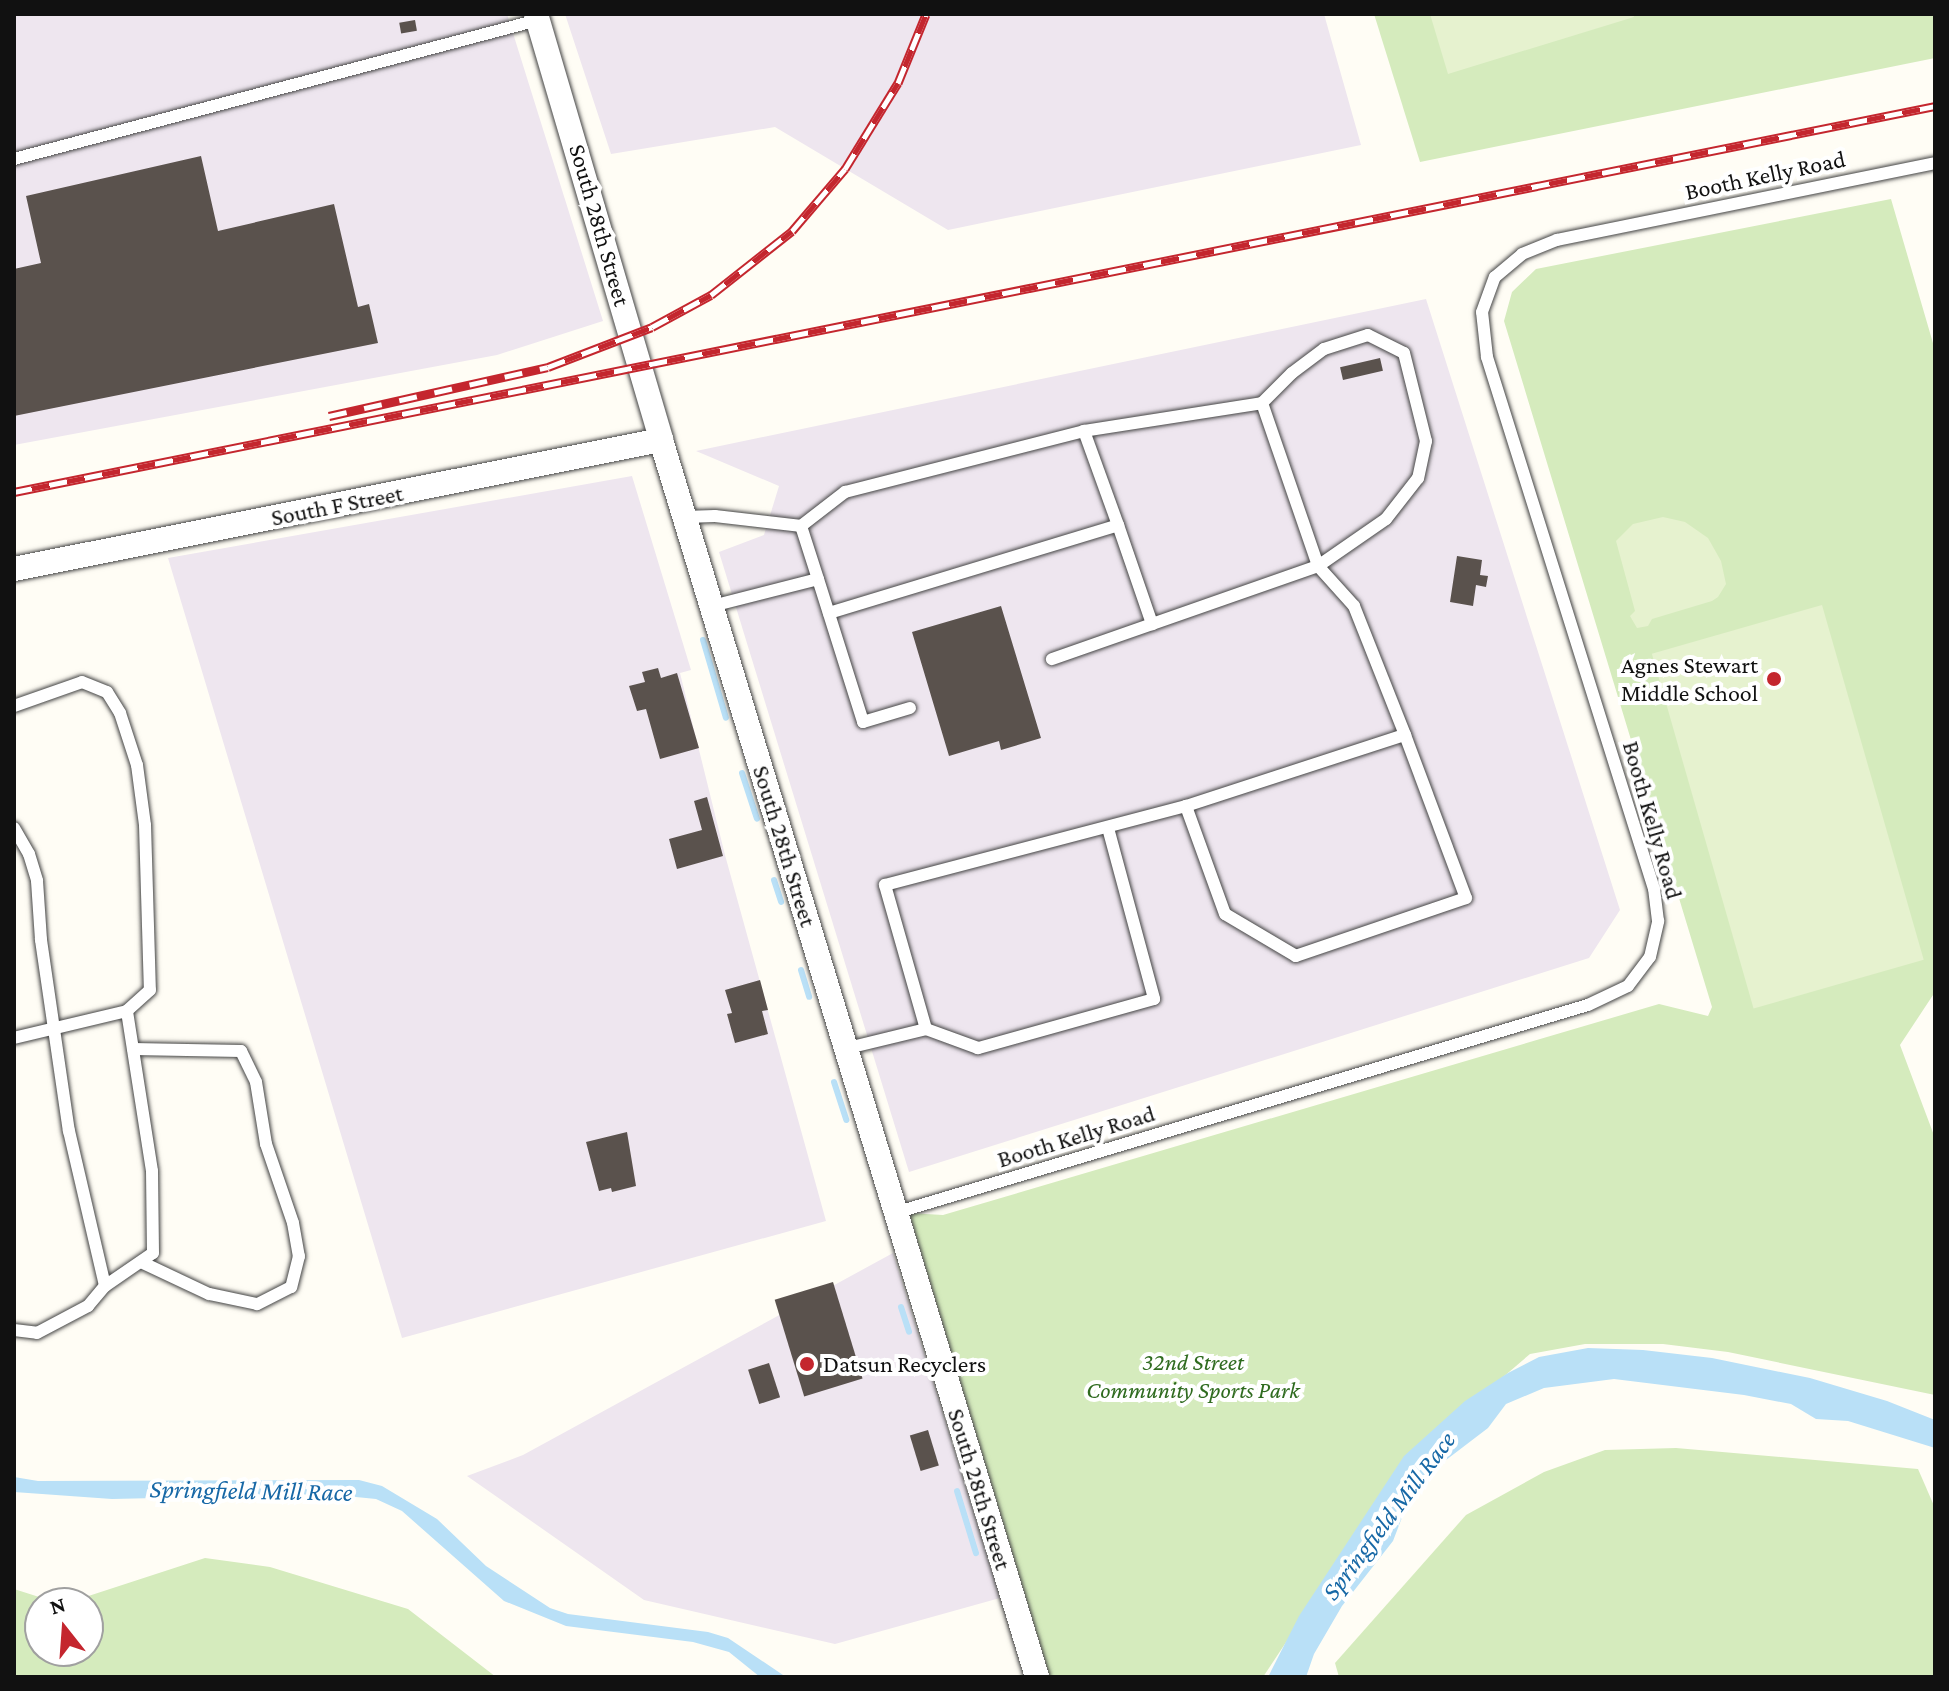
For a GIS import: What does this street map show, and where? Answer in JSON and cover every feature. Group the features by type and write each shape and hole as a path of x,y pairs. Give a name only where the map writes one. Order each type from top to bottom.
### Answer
{"street":[{"name":"South 28th Street","path":"537,17 684,517 1037,1677"},
{"name":"South F Street","path":"14,569 661,440"}],"lane":[{"path":"14,159 537,17"},
{"name":"Booth Kelly Road","path":"898,1212 1588,1005 1628,986 1650,957 1658,921 1654,889 1487,357 1482,312 1495,277 1522,254 1557,240 1935,163"},
{"path":"684,517 715,516 801,526 845,492 1084,431 1262,403 1292,373 1324,349 1368,335 1404,353 1426,441 1418,478 1386,519 1318,566 1052,659"},
{"path":"1186,806 1225,914 1296,956 1466,898 1354,606 1318,566 1262,403"},
{"path":"1084,431 1152,624"},
{"path":"829,613 1118,525"},
{"path":"801,526 863,722 910,708"},
{"path":"712,606 818,579"},
{"path":"14,706 82,682 107,692 120,713 137,765 145,825 150,990 127,1011 14,1038"},
{"path":"926,1029 885,885 1186,806 1405,735"},
{"path":"14,828 29,854 37,881 41,940 69,1131 105,1286"},
{"path":"848,1048 926,1029 978,1048 1154,999 1108,828"},
{"path":"14,1330 37,1333 88,1306 105,1286 153,1253 152,1171 127,1011"},
{"path":"133,1049 241,1051 256,1082 266,1144 293,1223 299,1256 291,1287 257,1304 209,1294 141,1262"}],"shaded area":[{"path":"14,14 507,14 603,321 497,355 14,445"},
{"path":"565,14 1324,14 1361,145 948,230 775,127 611,154"},
{"path":"1426,299 1620,910 1589,958 909,1172 719,552 764,535 779,486 696,451"},
{"path":"632,476 691,670 680,673 725,855 826,1221 402,1338 168,558"},
{"name":"Datsun Recyclers","path":"893,1253 1000,1598 835,1644 644,1600 467,1476 523,1455"}],"green space":[{"path":"1374,14 1935,14 1935,58 1420,162"},
{"path":"1430,14 1633,14 1634,17 1448,74"},
{"name":"32nd Street Community Sports Park","path":"1891,199 1935,350 1935,992 1900,1045 1935,1138 1935,1395 1728,1352 1663,1344 1585,1344 1530,1354 1407,1459 1263,1677 1050,1677 909,1213 943,1215 1659,1004 1708,1016 1712,1007 1504,321 1512,292 1536,269"},
{"path":"1663,517 1685,522 1708,538 1721,561 1726,584 1712,601 1652,619 1648,626 1637,628 1630,616 1635,611 1616,541 1633,524"},
{"path":"1822,605 1924,960 1754,1008 1652,654"},
{"path":"1676,1448 1918,1469 1935,1508 1935,1677 1339,1677 1335,1663 1466,1515 1544,1472 1605,1450"},
{"path":"205,1558 270,1567 408,1609 496,1677 14,1677 14,1589 24,1592 24,1667 104,1667 104,1591"}],"water":[{"name":"Springfield Mill Race","path":"1588,1348 1643,1350 1712,1358 1810,1378 1887,1401 1935,1420 1935,1448 1848,1421 1816,1419 1791,1404 1744,1395 1614,1379 1544,1388 1506,1404 1488,1428 1429,1473 1411,1494 1393,1541 1342,1606 1314,1654 1306,1677 1268,1677 1299,1616 1404,1456 1465,1401 1508,1373 1539,1357"},
{"name":"Springfield Mill Race","path":"14,1477 38,1481 359,1480 382,1486 437,1519 486,1566 550,1608 568,1614 708,1632 728,1638 786,1677 760,1677 729,1652 693,1642 566,1626 504,1601 402,1511 376,1499 326,1494 112,1499 14,1492"}],"building":[{"path":"415,20 417,31 401,34 399,23"},
{"path":"201,156 218,231 334,204 358,307 369,304 378,343 14,416 14,269 41,263 26,196"},
{"path":"1380,358 1383,371 1343,380 1340,367"},
{"path":"1457,556 1482,560 1480,575 1488,576 1486,587 1476,585 1473,606 1450,602"},
{"path":"1001,606 1041,738 1001,750 999,741 949,756 912,632"},
{"path":"658,668 661,678 677,673 699,748 660,759 646,709 637,711 629,686 645,682 642,672"},
{"path":"707,797 723,856 677,869 669,839 702,830 694,801"},
{"path":"760,980 768,1010 762,1011 768,1034 735,1043 727,1014 732,1013 725,990"},
{"path":"627,1132 636,1186 612,1192 611,1188 599,1191 586,1142"},
{"name":"Datsun Recyclers","path":"833,1282 863,1379 804,1396 775,1300"},
{"path":"769,1363 780,1397 759,1404 748,1370"},
{"path":"928,1430 939,1465 921,1471 910,1436"}],"waterway":[{"path":"703,640 726,718"},
{"path":"742,773 757,819"},
{"path":"774,880 781,902"},
{"path":"801,970 809,997"},
{"path":"834,1082 846,1120"},
{"path":"901,1307 909,1332"},
{"path":"957,1491 976,1553"}],"railway":[{"path":"329,416 548,367 652,327 711,295 792,231 845,169 898,83 926,14"},
{"path":"14,492 1935,106"}],"place":[{"name":"Agnes Stewart Middle School","path":"1774,679"},
{"name":"Datsun Recyclers","path":"807,1364"}]}
